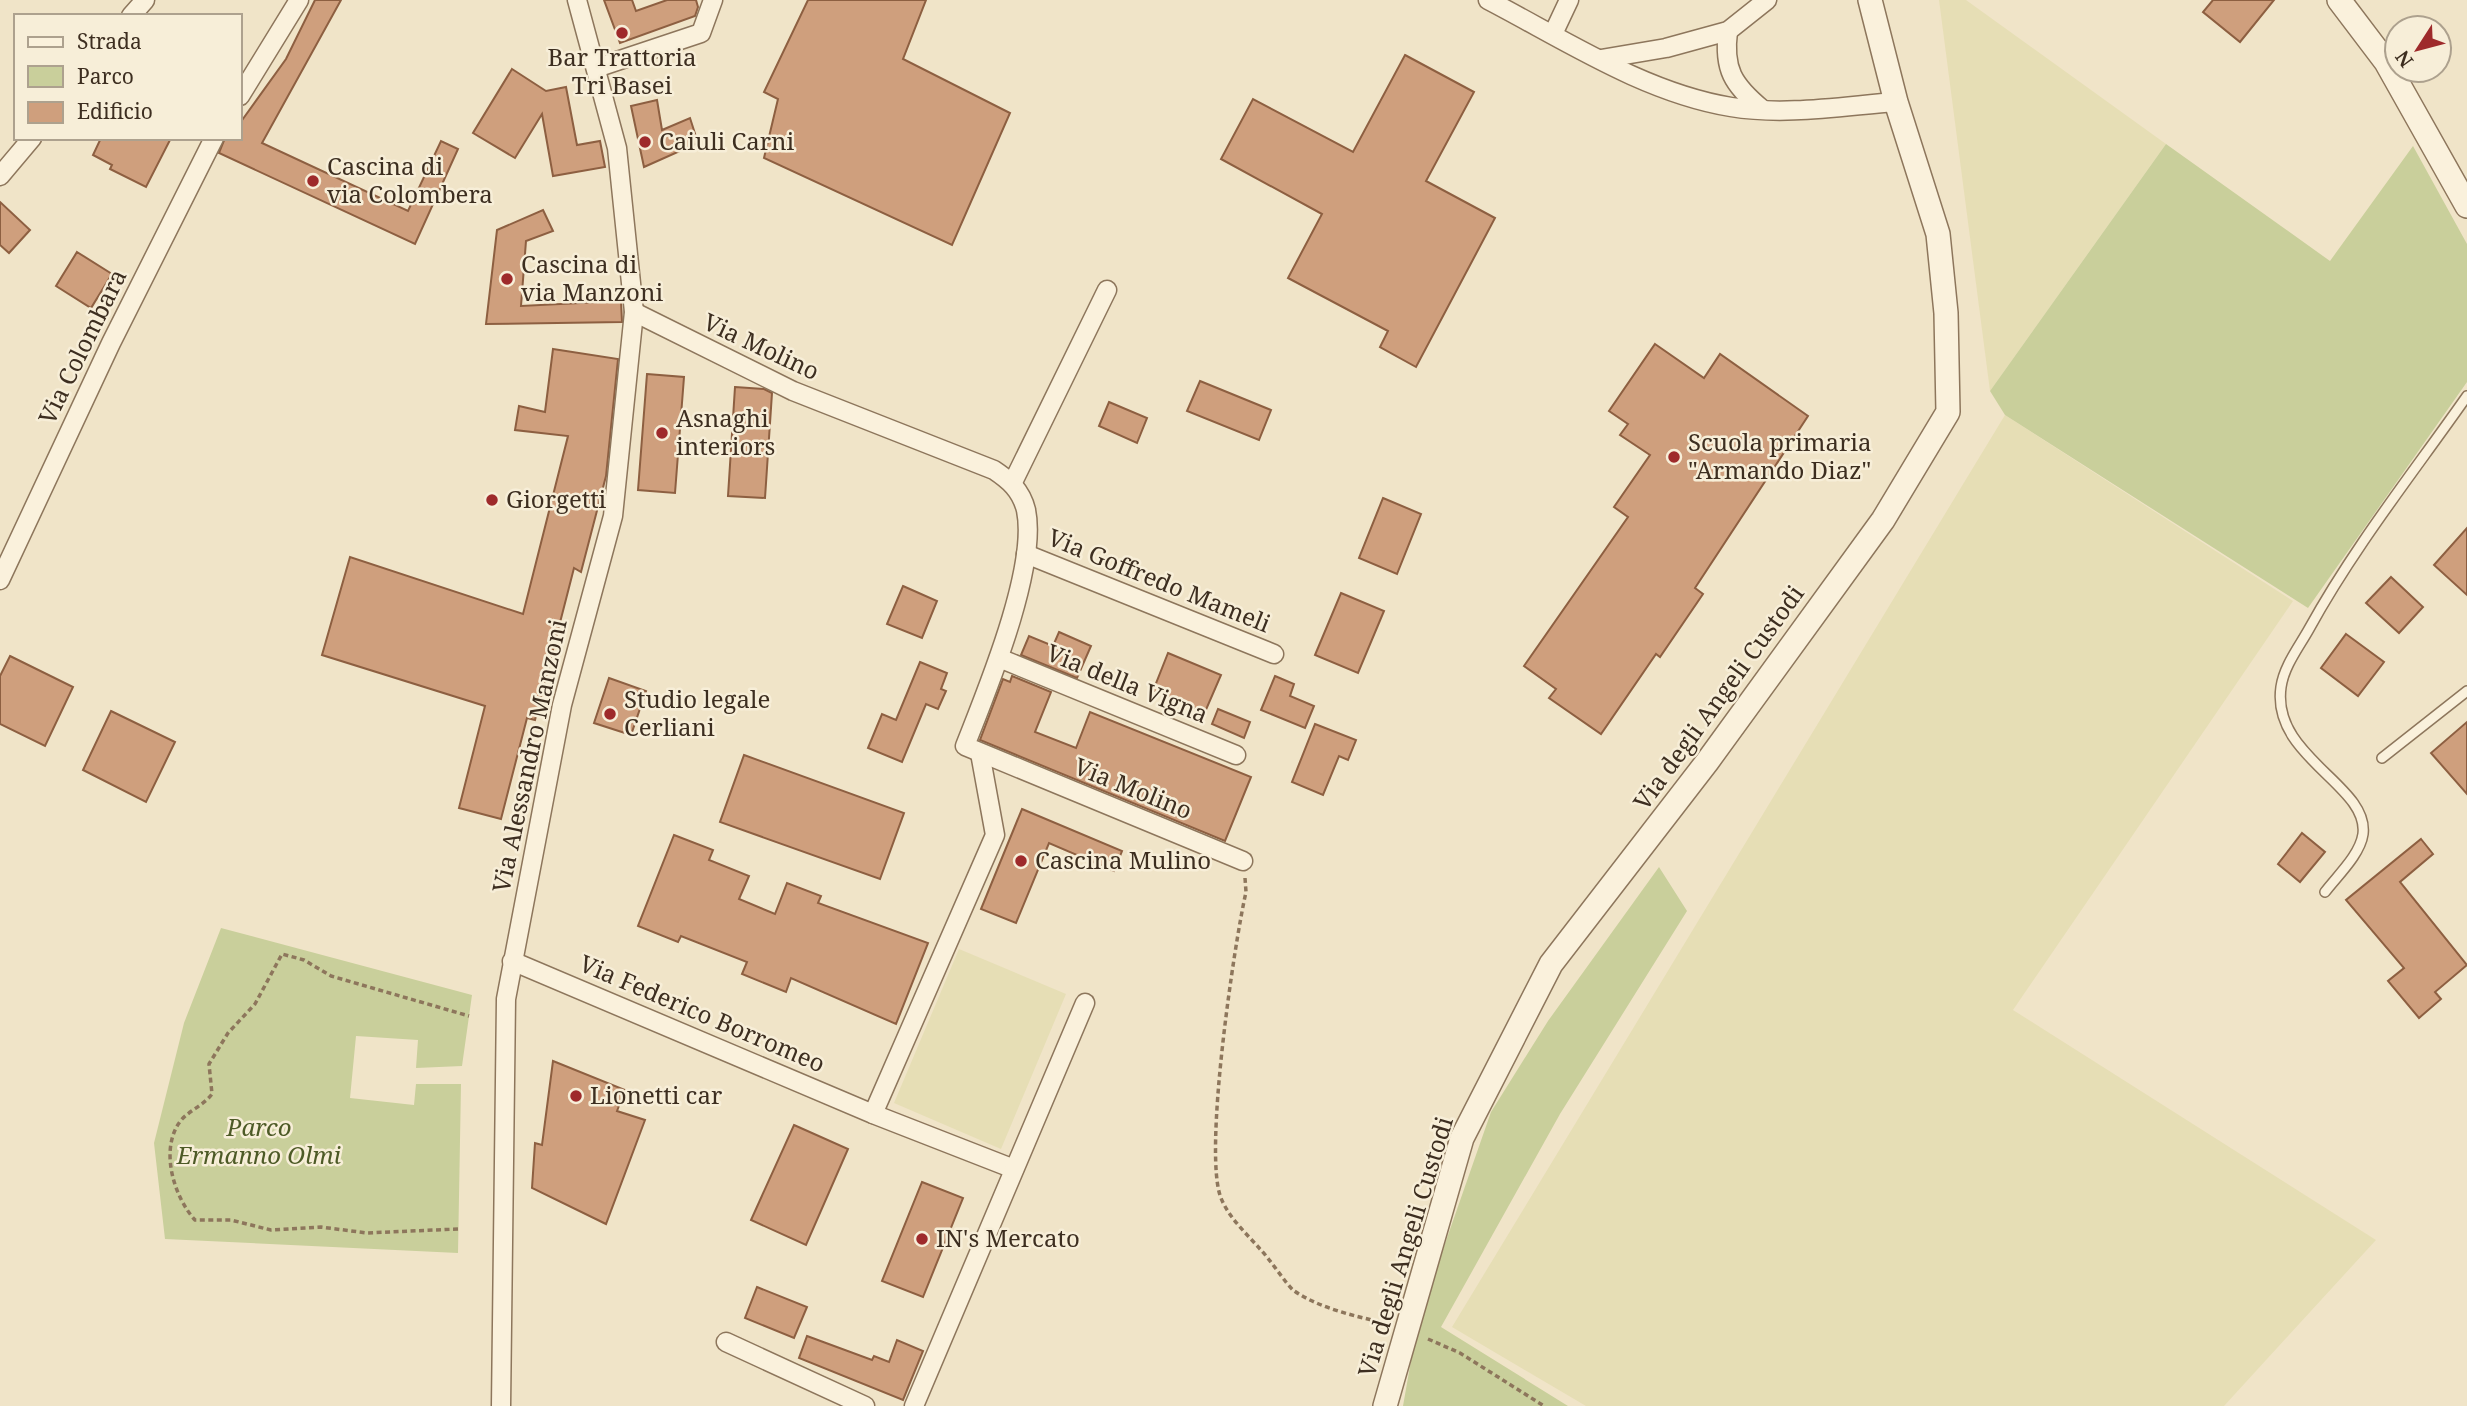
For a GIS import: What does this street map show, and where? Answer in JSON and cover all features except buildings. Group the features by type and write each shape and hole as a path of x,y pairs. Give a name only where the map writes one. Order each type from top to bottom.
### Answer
{"street":[{"path":"133,14 145,0"},
{"path":"242,93 299,0"},
{"name":"Via Alessandro Manzoni","path":"501,1406 506,999 562,705 613,516 634,313 617,148 578,0"},
{"path":"596,68 701,33 713,0"},
{"path":"1488,0 1667,90 1731,107 1762,109 1896,102"},
{"path":"1553,34 1569,0"},
{"path":"1601,59 1666,48 1728,31 1767,0"},
{"name":"Via degli Angeli Custodi","path":"1385,1406 1462,1138 1551,964 1707,762 1875,531 1948,412 1946,313 1938,234 1896,102 1870,0"},
{"path":"2339,0 2386,62 2467,206"},
{"path":"1728,31 1724,54 1732,78 1762,109"},
{"path":"0,176 30,140"},
{"name":"Via Colombara","path":"0,580 111,343 213,140"},
{"path":"873,1114 995,835 980,753 965,747 999,658 1026,554 1026,510 1013,482 1107,290"},
{"name":"Via Molino","path":"634,313 793,391 993,470 1013,482"},
{"name":"Via Goffredo Mameli","path":"1026,554 1274,654"},
{"name":"Via della Vigna","path":"999,658 1236,755"},
{"name":"Via Molino","path":"980,753 1243,861"},
{"name":"Via Federico Borromeo","path":"512,961 873,1114 1014,1169"},
{"path":"914,1406 1085,1003"},
{"path":"726,1342 865,1406"}],"lane":[{"path":"2325,892 2360,843 2361,816 2351,800 2295,741 2283,714 2283,679 2349,560 2467,396"},
{"path":"2382,758 2467,691"}],"path":[{"path":"1243,861 1246,892 1219,1093 1217,1171 1220,1196 1230,1216 1278,1267 1291,1289 1322,1305 1407,1329 1460,1353 1544,1406"},
{"path":"458,1229 367,1233 321,1227 271,1230 231,1220 195,1220 181,1205 168,1149 179,1122 203,1106 212,1094 209,1065 228,1034 255,1004 282,954 304,960 331,976 469,1016"}],"shaded area":[{"path":"1939,0 1966,0 2166,144 1990,391"},
{"path":"2005,415 2293,601 2013,1010 2376,1240 2224,1406 1586,1406 1452,1327"},
{"path":"959,949 1066,994 1001,1149 894,1103"}],"green space":[{"path":"2166,144 2330,261 2413,146 2467,244 2467,382 2308,608 2005,415 1990,391"},
{"path":"1659,867 1687,911 1560,1114 1441,1327 1568,1406 1403,1406 1418,1321 1491,1112 1548,1021"},
{"name":"Parco Ermanno Olmi","path":"221,928 472,995 462,1066 416,1068 418,1040 356,1036 350,1098 414,1105 416,1084 461,1084 458,1253 165,1239 154,1143 184,1023"}],"place":[{"name":"Bar Trattoria Tri Basei","path":"622,33"},
{"name":"Caiuli Carni","path":"645,142"},
{"name":"Cascina di via Colombera","path":"313,181"},
{"name":"Cascina di via Manzoni","path":"507,279"},
{"name":"Asnaghi interiors","path":"662,433"},
{"name":"Scuola primaria \"Armando Diaz\"","path":"1674,457"},
{"name":"Giorgetti","path":"492,500"},
{"name":"Studio legale Cerliani","path":"610,714"},
{"name":"Cascina Mulino","path":"1021,861"},
{"name":"Lionetti car","path":"576,1096"},
{"name":"IN's Mercato","path":"922,1239"}]}
